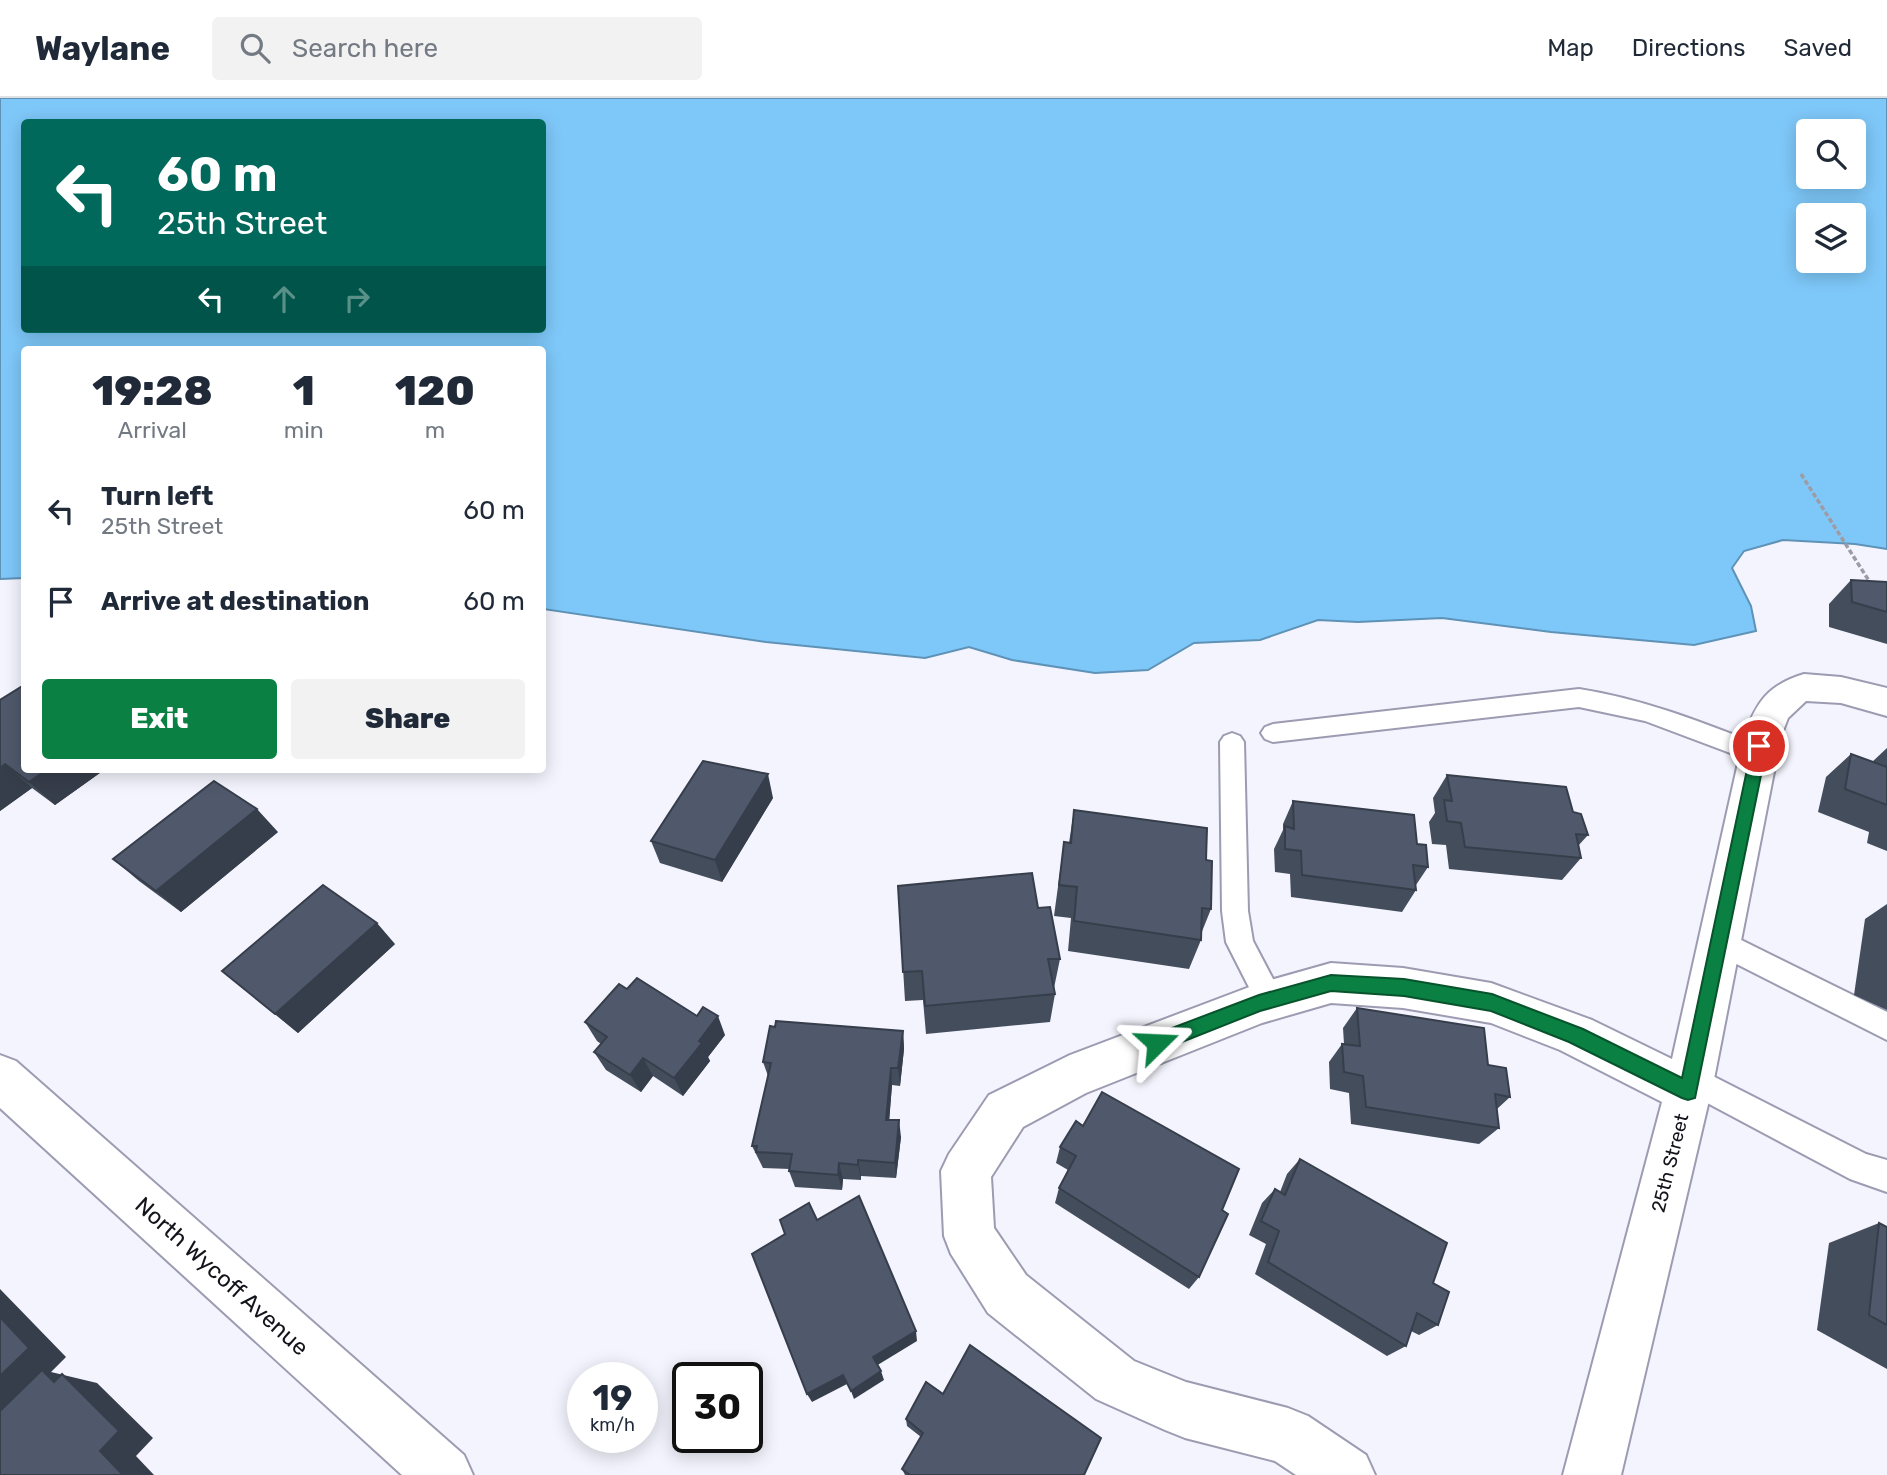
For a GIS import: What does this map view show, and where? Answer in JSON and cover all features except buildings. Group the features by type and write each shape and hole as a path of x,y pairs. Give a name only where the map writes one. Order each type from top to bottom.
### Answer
{"street":[{"name":"25th Street","path":"1592,1475 1690,1085 1757,754 1768,721 1781,701 1797,689 1832,688 1887,702"},
{"path":"1346,1475 1287,1436 1185,1410 1115,1380 1007,1294 969,1236 966,1171 1006,1111 1070,1077 1270,1000 1331,983 1404,988 1492,1003 1576,1035 1690,1085"},
{"name":"North Wycoff Avenue","path":"0,1077 444,1475"}],"lane":[{"path":"1273,733 1579,698 1616,702 1648,712 1757,754"},
{"path":"1232,742 1235,911 1240,942 1270,1000"},
{"path":"1718,941 1857,1009 1887,1027"},
{"path":"1690,1085 1861,1168 1887,1176"}],"path":[{"path":"1801,474 1877,594"}],"water":[{"path":"0,98 1887,98 1887,549 1855,544 1783,540 1744,551 1732,568 1751,606 1756,631 1694,645 1551,632 1442,618 1358,622 1318,620 1260,640 1194,643 1148,670 1095,673 1012,660 969,647 925,658 766,642 546,609 546,346 21,346 21,578 0,579"}],"route":[{"path":"1157,1043 1259,1003 1331,983 1404,988 1492,1003 1576,1035 1688,1091 1759,746"}]}
